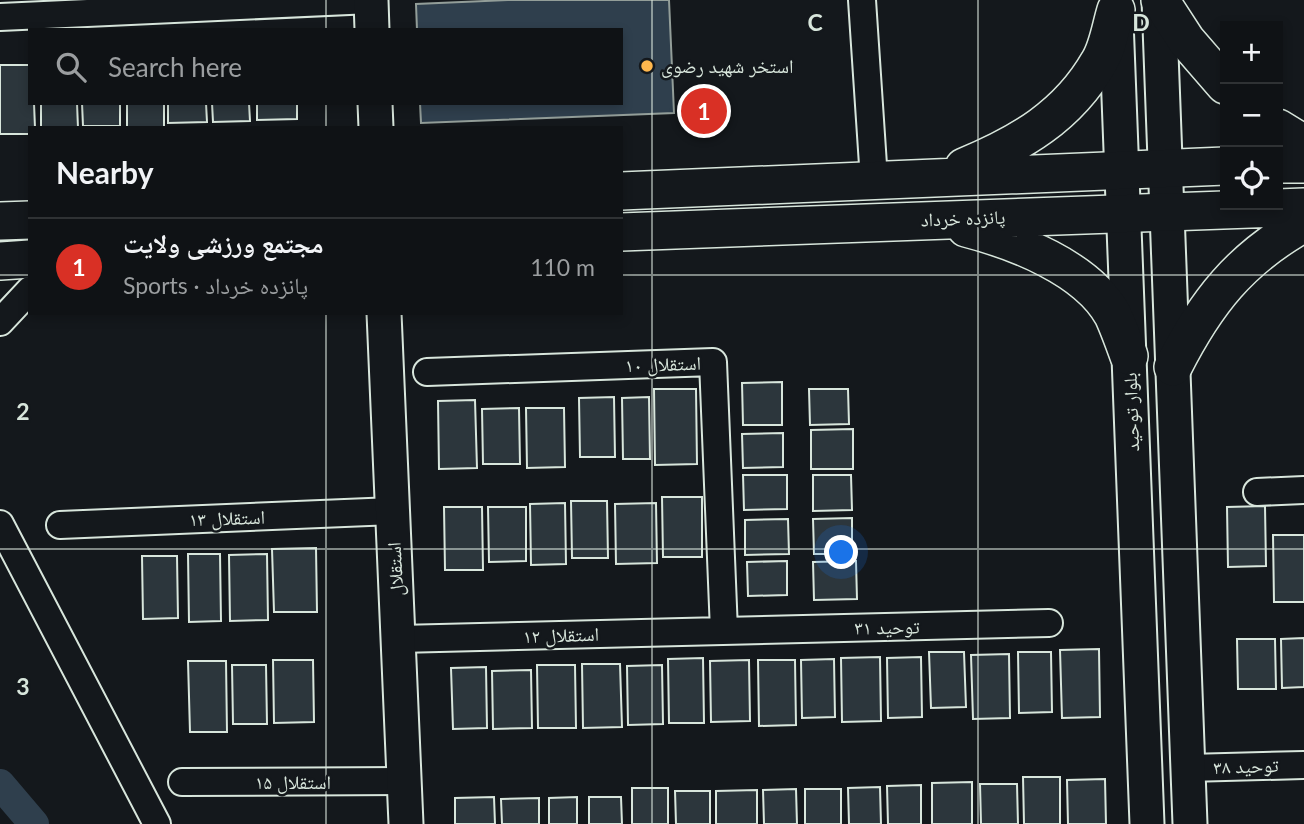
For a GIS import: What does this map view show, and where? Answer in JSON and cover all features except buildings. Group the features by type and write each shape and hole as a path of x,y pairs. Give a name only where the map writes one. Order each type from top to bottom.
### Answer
{"main road":[{"path":"1159,0 1186,40 1224,84"},
{"path":"939,177 1010,148 1055,118 1100,61 1116,5"},
{"path":"1283,131 1304,144"},
{"path":"1283,164 1304,164"},
{"path":"623,191 1123,168 1220,166"},
{"name":"پانزده خرداد","path":"623,232 914,219 1304,207"},
{"path":"914,219 968,228 1016,243 1057,264 1090,288 1112,314 1129,356"},
{"path":"0,221 28,220"},
{"path":"1173,367 1210,303 1237,271 1268,243 1304,223"},
{"path":"0,261 28,259"}],"street":[{"path":"0,17 371,0 372,28"},
{"path":"862,0 874,180"},
{"path":"1159,0 1190,824"},
{"name":"بلوار توحید","path":"1116,5 1147,824"},
{"path":"375,105 376,126"},
{"path":"0,322 28,292"},
{"name":"استقلال","path":"384,315 407,824"},
{"name":"استقلال ۱۰","path":"427,372 713,362 724,631"},
{"path":"1257,492 1304,490"},
{"name":"استقلال ۱۳","path":"60,525 393,511"},
{"path":"0,524 157,824"},
{"name":"توحید ۳۱","path":"724,631 1049,623"},
{"name":"استقلال ۱۲","path":"399,639 724,631"},
{"name":"توحید ۳۸","path":"1188,768 1304,765"},
{"name":"استقلال ۱۵","path":"182,782 405,781"}],"water":[{"name":"استخر شهید رضوی","path":"508,0 669,0 674,113 421,123 420,105 623,105 623,28 417,28 416,4"}],"waterway":[{"path":"0,784 34,824"}],"place":[{"name":"استخر شهید رضوی","path":"647,66"},
{"name":"مجتمع ورزشی ولایت","path":"704,111"}]}
